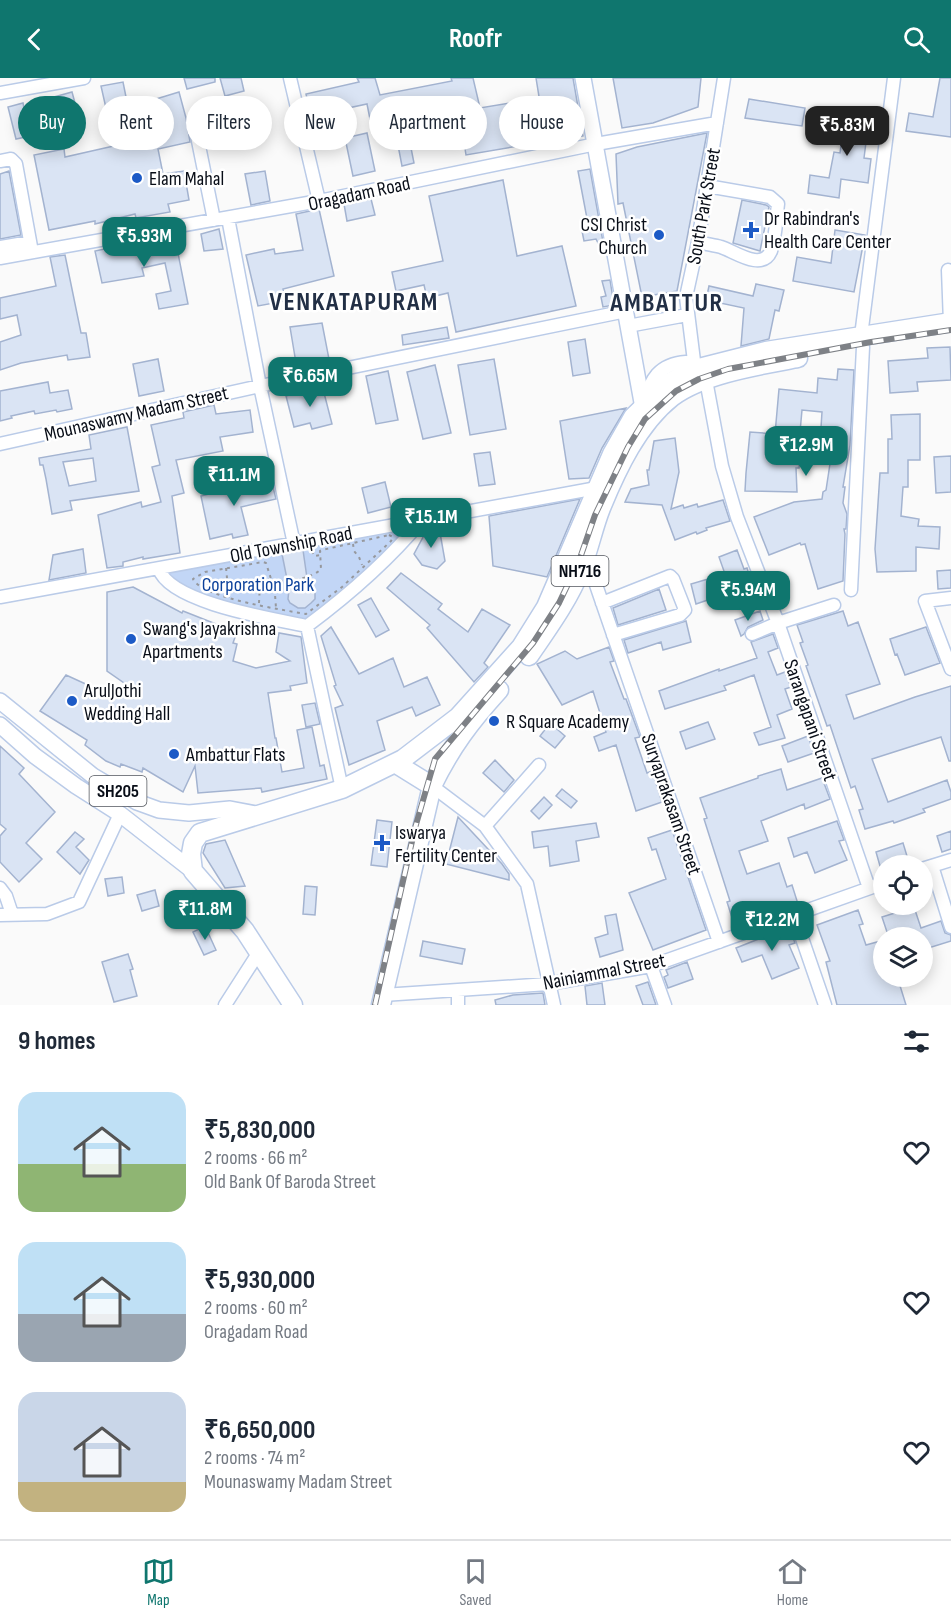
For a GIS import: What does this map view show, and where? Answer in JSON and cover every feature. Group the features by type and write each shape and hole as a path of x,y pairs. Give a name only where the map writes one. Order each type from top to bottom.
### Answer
{"highway":[{"name":"NH716","path":"193,871 190,854 193,843 200,833 342,789 395,763 458,717 521,647 546,607 612,454 633,417 668,382 701,375 766,351 862,342 951,326"},
{"name":"NH716","path":"382,1000 432,786 443,763 466,728 528,657 557,615 581,570 601,508 622,463 646,422 673,396 701,375"},
{"path":"395,763 432,786"},
{"path":"193,871 245,931 293,1005"}],"main road":[{"path":"583,78 643,408"},
{"name":"SH205","path":"0,701 93,776 136,802 159,810 189,813 230,809 262,815"},
{"name":"SH205","path":"0,725 35,756 120,814 193,871"}],"street":[{"path":"0,93 84,78"},
{"path":"290,78 318,201"},
{"name":"South Park Street","path":"701,375 687,315 686,297 698,242 724,78"},
{"path":"851,590 862,342 894,78"},
{"name":"Oragadam Road","path":"0,258 31,247 228,218 596,144 717,123"},
{"path":"200,150 214,220"},
{"path":"0,161 10,159 16,164 31,247 0,248"},
{"path":"698,242 721,247 749,259 760,259 768,255 771,250 776,221 778,204 770,197 707,186"},
{"path":"228,218 260,386 294,544"},
{"path":"948,270 951,326"},
{"name":"Mounaswamy Madam Street","path":"0,444 260,386 627,318 687,315"},
{"name":"Sarangapani Street","path":"701,375 722,466 737,517 778,623 869,888"},
{"name":"Old Township Road","path":"0,597 597,488"},
{"path":"159,569 168,584 183,592 245,613 307,626 367,579 422,520"},
{"name":"Suryaprakasam Street","path":"581,570 595,582 719,942"},
{"path":"602,603 670,576 684,607 685,610 680,615 614,635"},
{"path":"951,598 925,601 951,669"},
{"path":"752,634 778,623 834,606"},
{"path":"307,626 342,789"},
{"path":"485,826 539,765"},
{"path":"432,786 485,826 527,884 554,1005"},
{"path":"0,888 6,896 6,914 47,914 79,902 120,814"},
{"path":"933,866 951,860"},
{"path":"933,883 951,927"},
{"name":"Nainiammal Street","path":"382,1000 548,984 651,966 873,887"},
{"path":"794,915 825,1005"},
{"path":"225,1005 259,952"},
{"path":"651,966 665,1005"},
{"path":"458,991 459,1005"}],"path":[{"path":"259,605 260,582 317,573 321,569 320,551 389,535 393,537 393,540 342,587 306,614 259,605 229,598 198,586 193,579 205,572 263,562 266,563 270,579"},
{"path":"353,543 354,551 361,560 363,568"},
{"path":"226,568 229,598"},
{"path":"274,581 276,608"}],"green space":[{"name":"Corporation Park","path":"411,528 365,577 304,621 215,602 182,588 168,578 170,570 282,550 287,578 306,574 302,547"}],"building":[{"path":"184,78 215,78 215,82 187,89"},
{"path":"220,78 241,78 244,91 225,96"},
{"path":"357,78 375,78 380,95 452,81 451,78 473,78 477,96 369,96 369,114 367,104 357,106 357,96 306,96 306,94 359,82"},
{"path":"536,78 573,78 576,96 539,96"},
{"path":"613,78 701,78 698,107 653,123 622,128"},
{"path":"940,78 951,78 951,137 906,131 909,113 933,117"},
{"path":"123,82 126,96 103,96 101,86"},
{"path":"72,92 73,96 58,96"},
{"path":"179,92 186,118 186,143 174,146 174,96 166,96"},
{"path":"749,99 805,108 802,126 745,118"},
{"path":"18,104 18,139 16,139 8,107"},
{"path":"499,105 499,149 466,155 465,150 487,150 487,107"},
{"path":"846,108 870,111 864,158 871,159 868,183 841,179 839,198 808,193 810,175 829,178 834,152 840,153"},
{"path":"367,133 375,171 353,176 348,150 357,150 357,135"},
{"name":"CSI Christ Church","path":"707,133 677,291 642,297 623,203 618,204 616,154 637,147"},
{"path":"64,150 65,157 98,150 158,150 163,174 184,171 189,200 168,204 170,212 136,218 135,214 95,224 95,221 49,230 34,155"},
{"path":"399,150 411,150 414,163 402,166"},
{"path":"590,169 603,242 598,243 596,239 584,241 582,231 589,229 578,171"},
{"path":"9,171 21,235 0,239 0,174"},
{"path":"265,171 270,201 251,205 245,174"},
{"path":"503,180 517,256 562,246 576,306 456,332 448,293 427,298 424,285 396,291 392,272 443,261 429,196"},
{"path":"371,199 375,215 347,221 344,204"},
{"path":"742,200 769,207 760,251 733,243"},
{"path":"319,209 334,276 283,289 285,301 258,306 246,255 274,249 275,254 303,250 296,214"},
{"path":"219,229 223,249 204,251 201,234"},
{"path":"835,230 865,235 854,292 793,281 797,257 831,263"},
{"path":"137,242 139,250 176,243 188,304 159,309 156,294 171,291 165,263 142,268 144,276 102,283 95,251"},
{"path":"65,255 81,333 86,333 90,357 68,360 67,355 21,363 0,370 0,342 21,335 17,315 0,319 0,298 56,286 50,257"},
{"path":"610,280 614,305 603,307 601,297 606,296 602,281"},
{"path":"756,284 784,290 779,311 775,310 769,339 741,346 744,308 706,300 709,286 753,296"},
{"path":"322,323 329,359 296,363 290,327"},
{"path":"447,327 449,338 403,345 402,335"},
{"path":"585,339 590,373 573,376 568,342"},
{"path":"950,347 951,380 917,382 918,391 890,393 888,361 928,358 927,348"},
{"path":"158,359 164,391 139,396 133,364"},
{"path":"494,359 506,429 470,435 458,365"},
{"path":"435,365 451,433 423,439 407,372"},
{"path":"838,369 854,370 850,445 843,487 845,487 843,503 847,514 846,529 844,529 843,581 818,589 805,544 800,543 769,555 754,517 794,502 822,499 823,492 826,490 833,444 820,443 822,412 802,410 795,456 800,457 799,468 796,468 797,492 745,491 746,473 750,432 775,434 779,389 817,393 818,378 837,380"},
{"path":"388,371 398,420 376,424 366,376"},
{"path":"48,382 50,393 68,390 72,409 35,414 34,411 0,421 0,391"},
{"path":"322,385 332,424 312,429 310,423 294,427 286,396"},
{"path":"214,405 216,414 250,410 253,432 220,437 223,451 176,460 184,493 172,496 180,553 143,559 143,557 123,562 123,566 107,568 98,515 141,502 142,507 161,502 152,467 160,465 151,425 184,418 183,412"},
{"path":"626,408 602,448 589,478 569,479 560,421"},
{"path":"920,414 920,460 908,460 908,487 903,487 901,516 919,519 918,526 940,527 939,549 916,547 916,571 877,572 875,549 880,473 888,473 888,439 892,439 891,415"},
{"path":"127,427 139,491 70,501 72,510 52,514 43,465 40,465 39,458 91,449 89,435","holes":["93,458 96,481 69,486 63,462"]},
{"path":"675,438 679,472 671,509 683,505 684,508 697,504 698,507 723,500 730,521 675,540 662,505 625,502 631,489 649,485 647,470 649,470 654,441"},
{"path":"490,452 495,484 479,486 474,454"},
{"path":"951,456 951,492 936,493 934,457"},
{"path":"271,479 276,499 241,507 248,535 233,538 232,534 210,539 201,496 221,491 221,488"},
{"path":"385,482 391,507 368,513 362,488"},
{"path":"580,499 547,577 493,566 489,516"},
{"path":"439,527 445,561 437,569 422,565 414,554 428,528"},
{"path":"83,549 86,573 49,580 53,555"},
{"path":"303,550 307,578 313,584 315,599 305,608 298,608 288,599 289,589 282,554"},
{"path":"737,550 744,569 747,568 752,585 696,604 691,584 725,574 719,557"},
{"path":"951,570 951,588 938,589 937,571"},
{"path":"401,573 442,604 438,609 468,632 482,609 510,625 484,663 488,667 474,682 427,628 430,625 387,588"},
{"path":"133,587 182,613 183,611 221,626 222,624 238,629 233,643 237,644 233,661 256,668 290,661 276,652 279,633 301,637 307,683 290,686 291,690 268,693 275,738 282,772 304,768 297,730 312,727 320,766 324,765 327,779 262,792 261,788 198,793 195,766 183,792 143,768 142,772 106,761 85,745 87,740 40,711 66,675 103,692 137,692 107,671 107,592"},
{"path":"659,589 666,610 618,625 613,608"},
{"path":"371,598 389,630 376,637 358,605"},
{"path":"760,611 763,620 748,627 741,636 735,620"},
{"path":"843,611 848,626 858,622 880,684 846,695 854,719 951,686 951,761 949,761 941,737 872,759 888,802 947,780 951,799 923,809 925,812 894,823 893,821 865,829 859,810 863,809 855,786 851,788 830,725 827,726 806,666 808,665 800,643 803,642 797,625"},
{"path":"686,621 691,642 663,650 661,642 628,653 624,640"},
{"path":"331,627 359,674 393,658 404,687 427,677 440,705 416,716 412,707 377,721 385,750 349,765 335,708 343,705 334,686 336,685 321,636"},
{"path":"926,627 940,663 905,675 890,639"},
{"path":"773,634 778,648 768,652 777,675 785,672 791,687 785,689 792,709 777,715 785,738 759,745 754,733 771,727 754,675 724,686 726,690 665,709 659,691 757,658 751,642"},
{"path":"609,647 614,661 610,662 640,737 635,738 647,773 652,771 662,802 636,811 616,745 599,751 594,737 606,732 593,691 562,705 537,664 565,651 577,659"},
{"path":"315,703 320,724 306,727 302,705"},
{"path":"708,722 715,739 686,749 680,732"},
{"path":"550,723 565,736 555,748 540,736"},
{"path":"808,736 814,753 788,762 782,746"},
{"path":"0,746 24,768 19,774 55,812 26,843 42,859 19,882 0,862 0,836 6,829 0,824"},
{"path":"495,760 514,780 504,792 483,773"},
{"path":"781,769 787,790 822,778 830,799 805,809 804,804 761,821 768,841 739,851 747,874 779,863 787,887 792,885 798,904 735,927 727,902 730,901 704,819 707,818 700,798"},
{"path":"562,789 577,801 571,808 556,796"},
{"path":"544,797 552,805 539,819 531,811"},
{"path":"458,817 502,864 509,874 509,880 446,864"},
{"name":"Iswarya Fertility Center","path":"377,820 392,822 387,867 371,865"},
{"path":"837,821 844,840 839,841 847,860 815,873 807,852 794,857 788,838"},
{"path":"596,823 599,837 576,841 579,861 550,866 548,846 534,848 532,832"},
{"path":"672,830 706,930 653,950 629,893 666,879 656,849 652,850 648,838"},
{"path":"951,831 951,849 942,852 937,836"},
{"path":"75,832 84,839 76,847 89,860 80,874 57,852"},
{"path":"225,840 245,886 225,888 203,853 206,844"},
{"path":"903,843 907,855 877,855 876,852"},
{"path":"122,877 124,893 108,896 105,879"},
{"path":"305,886 317,887 315,915 303,914"},
{"path":"155,890 159,906 142,911 137,895"},
{"path":"858,910 863,924 859,925 866,945 873,943 873,987 900,987 906,1005 837,1005 826,962 830,961 817,925"},
{"path":"616,914 623,950 600,957 595,938 608,934 605,916"},
{"path":"917,915 921,927 885,927 882,917"},
{"path":"941,921 945,933 951,935 951,941 933,947 933,927 924,927"},
{"path":"205,926 216,950 204,955 193,932"},
{"path":"789,927 795,943 789,945 799,968 772,979 762,955 742,962 736,948"},
{"path":"423,941 465,949 462,964 420,956"},
{"path":"128,954 137,996 114,1002 102,962"},
{"path":"687,962 693,979 668,988 664,977 668,975 666,970"},
{"path":"648,982 656,1005 643,1005 636,986"},
{"path":"602,983 605,1005 587,1005 585,986"},
{"path":"543,993 545,1005 496,1005 495,1000 513,995"}],"railway":[{"path":"375,1005 415,828 435,759 533,643 559,603 579,561 595,515 628,447 645,419 676,391 699,379 728,369 871,342 951,330"}],"place":[{"name":"Elam Mahal","path":"137,178"},
{"name":"Dr Rabindran's Health Care Center","path":"751,230"},
{"name":"CSI Christ Church","path":"659,235"},
{"name":"Swang's Jayakrishna Apartments","path":"131,639"},
{"name":"ArulJothi Wedding Hall","path":"72,701"},
{"name":"R Square Academy","path":"494,721"},
{"name":"Ambattur Flats","path":"174,754"},
{"name":"Iswarya Fertility Center","path":"382,843"}],"district":[{"name":"VENKATAPURAM","path":"354,301"},
{"name":"AMBATTUR","path":"667,302"}]}
